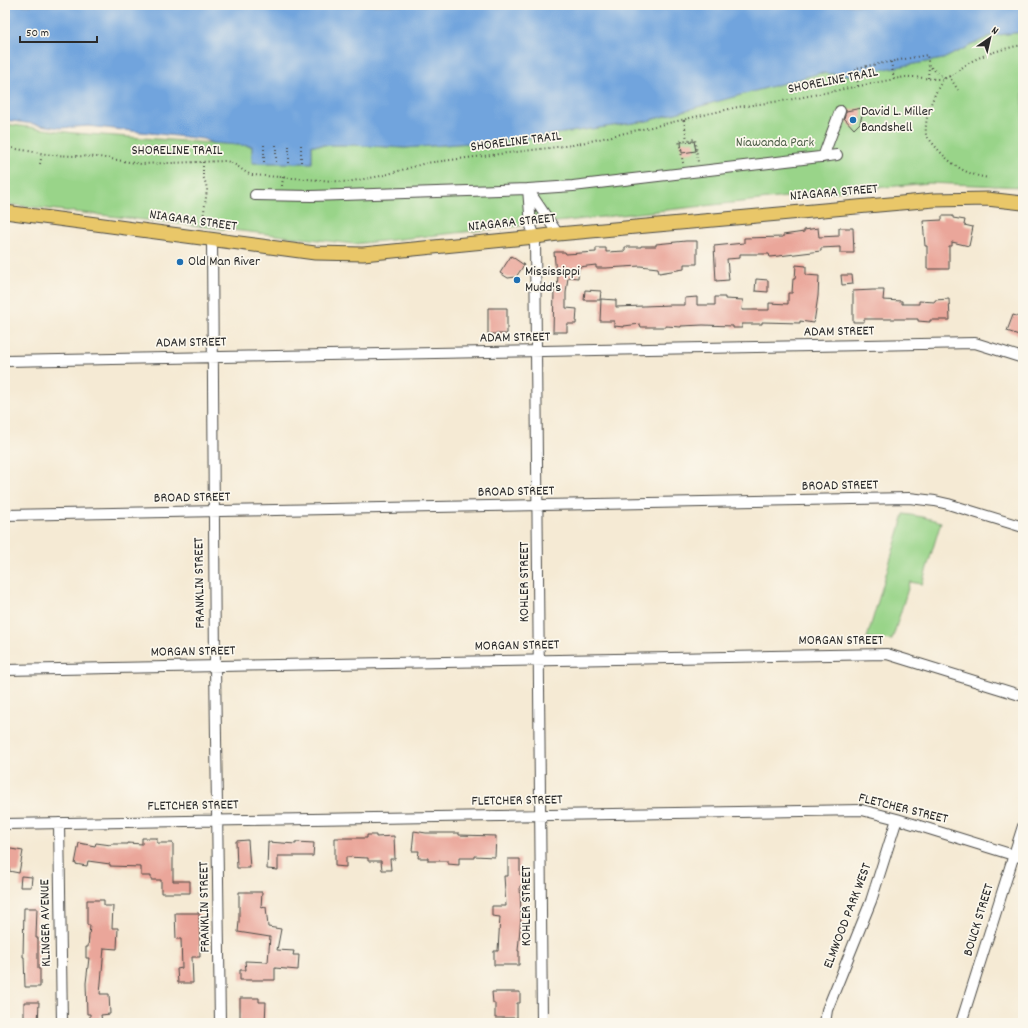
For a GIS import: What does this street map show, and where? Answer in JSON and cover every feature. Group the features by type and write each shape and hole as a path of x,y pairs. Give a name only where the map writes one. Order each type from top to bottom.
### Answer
{"main road":[{"name":"NIAGARA STREET","path":"5,212 315,253 363,254 558,234 934,200 987,199 1023,203"}],"street":[{"path":"823,157 840,111"},
{"path":"254,195 311,196 528,189 573,186 837,155"},
{"path":"528,189 558,234"},
{"name":"KOHLER STREET","path":"528,189 531,226 535,237 542,1023"},
{"name":"FRANKLIN STREET","path":"212,239 215,666 220,1023"},
{"name":"ADAM STREET","path":"5,361 975,343 1023,358"},
{"name":"BROAD STREET","path":"5,515 910,498 948,504 1023,527"},
{"name":"MORGAN STREET","path":"5,670 887,654 1023,696"},
{"name":"FLETCHER STREET","path":"5,824 540,814 862,810 897,819 1018,857"},
{"name":"ELMWOOD PARK WEST","path":"825,1023 827,1010 871,901 897,819"},
{"name":"KLINGER AVENUE","path":"59,823 62,1023"},
{"name":"BOUCK STREET","path":"961,1023 1018,857 1023,826"}],"path":[{"name":"SHORELINE TRAIL","path":"5,147 52,155 98,157 141,164 226,161 231,162 244,172 252,175 351,181 381,176 426,163 573,145 738,107 788,100 894,79 914,76 944,78 972,61 996,51 1023,45"},
{"path":"858,86 856,68 926,55 929,66 928,78"},
{"path":"891,62 894,79"},
{"path":"929,66 944,78 936,93 928,115 926,135 955,167 976,176 989,178"},
{"path":"949,76 958,90"},
{"path":"684,120 687,140"},
{"path":"684,173 680,141 687,140 695,139 699,171"},
{"path":"264,145 264,163"},
{"path":"276,145 276,163"},
{"path":"301,145 301,163"},
{"path":"289,146 289,163"},
{"path":"40,164 42,153"},
{"path":"202,227 207,190 203,176 203,162"}],"green space":[{"name":"Niawanda Park","path":"1023,32 1023,187 929,183 842,191 354,244 5,204 5,124 74,133 252,146 253,163 312,163 312,145 352,145 405,148 521,139 647,121 820,73 850,75 943,59 990,36"},
{"path":"904,514 941,522 922,584 910,582 892,640 867,638"}],"water":[{"path":"5,5 1023,5 1023,32 990,36 943,59 850,75 820,73 647,121 521,139 405,148 352,145 312,145 312,163 252,163 252,146 212,143 203,139 88,126 61,128 5,120"}],"building":[{"name":"David L. Miller Bandshell","path":"862,108 860,123 854,129 844,118 846,111"},
{"path":"694,141 696,151 682,153 681,142"},
{"path":"942,216 953,216 953,218 965,220 964,225 973,227 969,246 952,242 952,246 949,246 949,269 927,269 927,246 925,246 923,221 942,220"},
{"path":"818,228 819,237 839,236 839,228 853,228 854,253 840,253 840,247 821,248 821,251 770,257 769,254 740,254 740,258 727,259 729,280 716,281 714,246 744,243 744,238 783,237 783,235"},
{"path":"697,241 697,264 684,264 684,269 659,273 658,268 640,266 596,268 596,265 579,267 578,278 568,277 566,293 566,308 577,309 576,324 567,324 567,332 553,332 554,290 557,290 558,274 556,274 554,252 565,252 566,254 596,252 596,248 606,248 606,252 625,251 625,247 656,246 656,244"},
{"path":"511,256 524,265 516,277 508,278 500,273"},
{"path":"796,265 806,266 806,275 819,276 814,323 800,321 800,323 762,322 762,324 742,324 742,328 733,328 733,326 703,325 681,327 641,327 640,324 624,327 614,326 614,321 600,321 601,299 616,300 616,307 685,305 685,298 697,297 697,305 715,305 715,297 725,297 725,299 743,300 742,310 769,310 769,303 788,304 788,293 792,293"},
{"path":"841,275 852,275 853,284 842,285"},
{"path":"756,279 768,280 768,292 755,291"},
{"path":"585,290 601,291 600,300 584,300"},
{"path":"884,290 883,300 902,301 902,304 919,304 919,301 935,302 935,300 949,299 950,320 930,320 930,322 918,321 918,319 864,319 864,322 853,322 853,291"},
{"path":"488,308 507,308 507,334 488,334"},
{"path":"1013,315 1023,318 1023,333 1020,332 1019,335 1007,331"},
{"path":"414,831 426,833 459,833 459,835 496,836 495,857 474,856 474,858 459,858 459,865 448,864 448,861 428,861 428,858 418,858 419,851 412,851"},
{"path":"367,835 376,835 376,837 394,836 395,859 390,859 391,870 382,870 381,861 368,861 368,858 346,857 346,867 335,866 335,838 367,838"},
{"path":"142,838 157,838 157,843 173,843 173,881 190,881 190,893 161,893 161,880 151,880 151,876 141,876 141,867 110,866 110,864 88,861 87,866 75,864 79,843 95,846 96,843 111,845 128,843 142,844"},
{"path":"248,840 250,868 237,868 236,841"},
{"path":"268,842 296,844 296,842 314,843 313,856 278,856 278,870 267,869"},
{"path":"5,848 23,851 19,873 9,871 10,869 5,868"},
{"path":"508,859 520,859 520,875 523,875 523,886 520,886 521,917 518,951 519,965 494,965 494,951 498,951 500,917 492,916 492,906 506,906 504,876 508,876"},
{"path":"21,876 32,877 31,887 20,887"},
{"path":"239,892 262,892 261,908 266,907 268,927 281,929 277,950 294,951 293,955 299,955 298,970 275,968 275,980 240,980 240,970 246,970 245,961 268,962 270,937 238,932"},
{"path":"87,900 104,900 104,906 113,906 112,928 118,928 117,949 104,948 100,994 109,994 110,1014 101,1015 102,1023 90,1023 90,1014 87,1014 86,983 89,958 86,958 86,947 88,947 90,925 87,925"},
{"path":"24,908 37,908 36,938 38,938 38,969 40,969 40,987 25,987 23,957"},
{"path":"175,913 199,913 200,957 192,957 193,983 178,983 177,969 182,968 181,939 176,939"},
{"path":"492,992 520,992 520,1003 517,1003 517,1018 495,1018 495,1003 493,1003"},
{"path":"240,998 259,998 259,1002 266,1002 265,1023 240,1023"},
{"path":"24,1002 39,1002 38,1023 24,1023"}],"place":[{"name":"David L. Miller Bandshell","path":"853,120"},
{"name":"Old Man River","path":"180,262"},
{"name":"Mississippi Mudd's","path":"517,280"}]}
